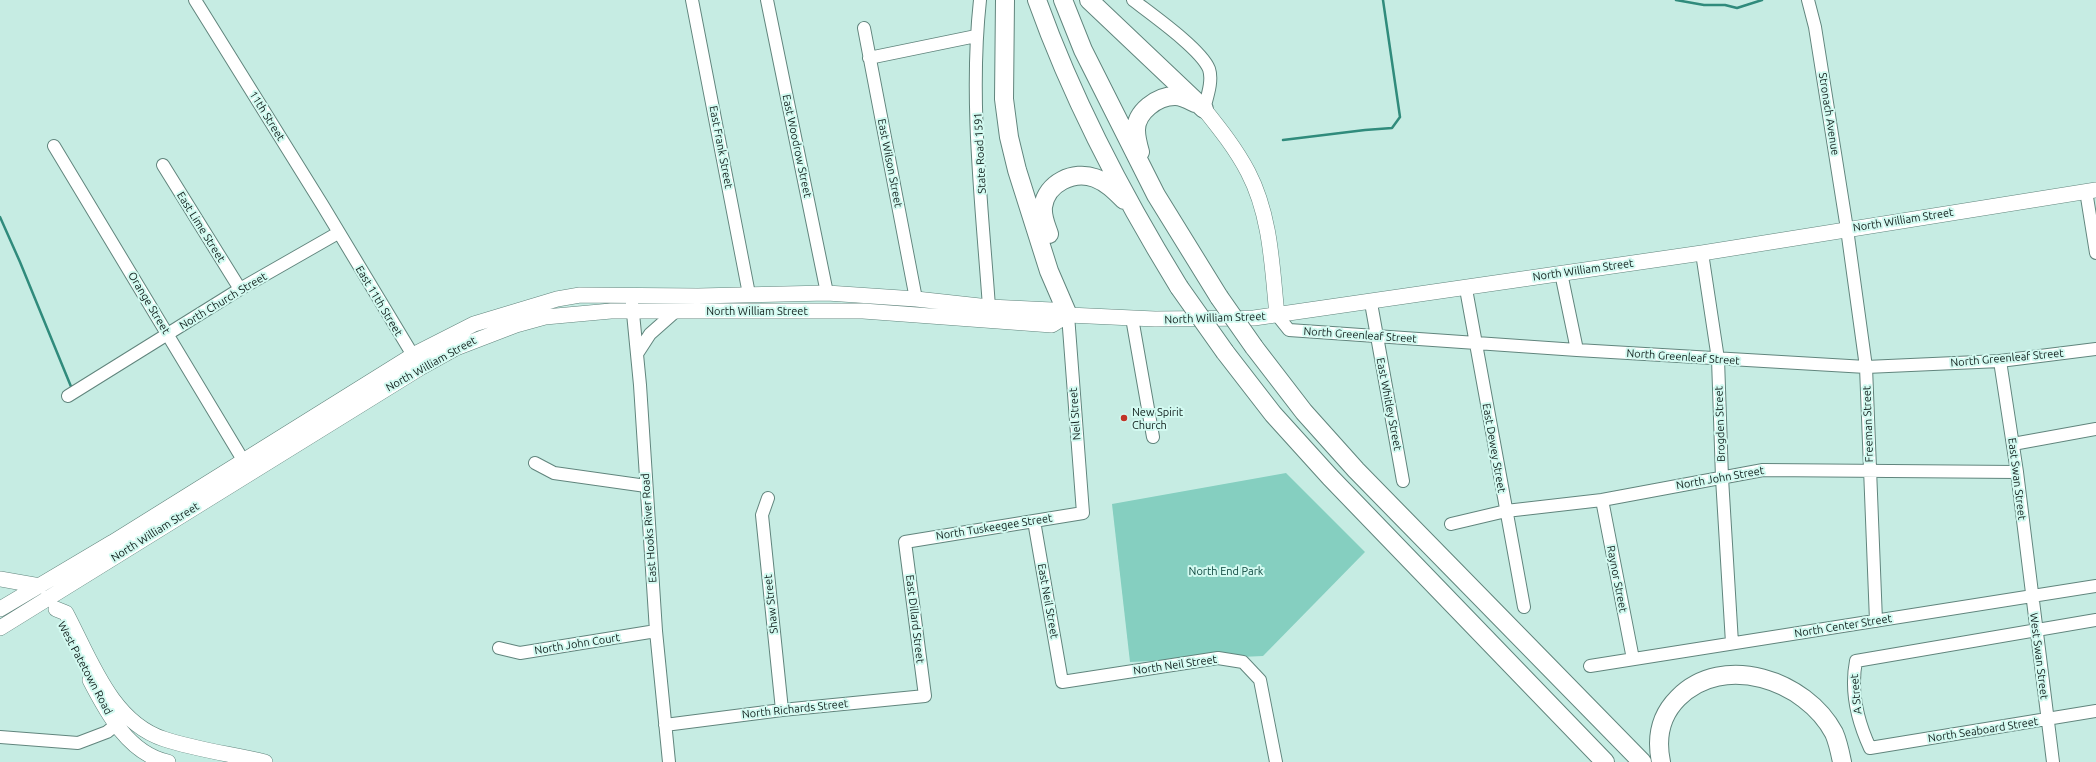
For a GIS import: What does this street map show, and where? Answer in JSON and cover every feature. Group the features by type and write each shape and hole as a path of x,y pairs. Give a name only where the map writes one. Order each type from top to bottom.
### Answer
{"highway":[{"path":"1005,0 1004,99 1009,137 1017,170 1049,271 1068,315"},
{"path":"1037,0 1051,41 1084,114 1145,231"},
{"path":"1063,0 1083,50 1156,195 1219,297 1254,347 1304,412 1356,470 1642,762"},
{"path":"1089,0 1204,109"},
{"path":"1156,195 1137,141 1136,129 1144,110 1163,98 1175,96 1186,98 1204,109"},
{"path":"1068,315 1059,267 1044,218 1043,206 1046,196 1054,187 1074,175 1094,178 1108,185 1124,200 1179,287 1224,352 1273,414 1330,477 1605,762"},
{"path":"1661,762 1658,746 1660,730 1665,714 1674,702 1686,689 1713,676 1740,674 1756,676 1774,683 1789,690 1813,707 1834,733 1842,762"}],"main road":[{"path":"1204,109 1231,142 1248,172 1258,194 1266,221 1271,249 1277,315"},
{"name":"North William Street","path":"0,628 52,604 151,534 474,324 541,303 580,295 631,294 698,296 827,293 1052,310 1068,315 1132,318 1254,318 1371,303 1561,273 1702,253 1848,228 2091,190"},
{"name":"North William Street","path":"0,609 40,586 243,460 416,362 516,324 545,317 632,311 863,312 1052,325 1068,315"},
{"path":"151,534 157,526 166,519 241,470 244,466 243,460"},
{"path":"0,579 40,586"},
{"name":"West Patetown Road","path":"40,586 52,604 66,613 122,721"},
{"path":"122,721 142,752 157,760 168,762"},
{"path":"122,721 134,723 163,739 265,762"}],"street":[{"name":"11th Street","path":"195,0 338,233"},
{"name":"East Frank Street","path":"692,0 749,294"},
{"name":"East Woodrow Street","path":"767,0 827,293"},
{"name":"State Road 1591","path":"980,0 976,36 978,154 989,306"},
{"path":"1133,0 1178,35 1202,59 1209,69 1210,79 1204,109"},
{"name":"Stronach Avenue","path":"1808,0 1815,27 1848,228"},
{"name":"East Wilson Street","path":"864,28 916,299"},
{"path":"869,58 976,36"},
{"name":"Orange Street","path":"54,146 243,460"},
{"name":"East Lime Street","path":"163,165 240,289"},
{"path":"2091,190 2096,253"},
{"name":"Freeman Street","path":"1848,228 1866,367 1876,621"},
{"name":"North Church Street","path":"68,396 240,289 338,233"},
{"name":"East 11th Street","path":"338,233 416,362"},
{"name":"Brogden Street","path":"1702,253 1718,360 1722,478 1732,644"},
{"path":"1561,273 1577,350"},
{"name":"East Dewey Street","path":"1466,289 1524,607"},
{"name":"East Hooks River Road","path":"631,294 637,354 656,631 669,762"},
{"name":"East Whitley Street","path":"1371,303 1403,481"},
{"path":"637,354 650,334 676,311"},
{"name":"Neil Street","path":"1068,315 1083,513"},
{"name":"North Greenleaf Street","path":"1277,315 1290,330 1718,360 1866,367 2000,361 2096,349"},
{"path":"1132,318 1153,438"},
{"name":"East Swan Street","path":"2000,361 2017,472 2031,596"},
{"path":"2013,444 2096,429"},
{"path":"535,463 554,473 646,486"},
{"name":"North John Street","path":"1451,524 1506,511 1602,500 1763,470 2017,472"},
{"name":"Shaw Street","path":"768,498 762,515 782,710"},
{"name":"Raynor Street","path":"1602,500 1633,659"},
{"name":"North Tuskeegee Street","path":"905,542 1083,513"},
{"name":"East Neil Street","path":"1034,521 1062,682"},
{"name":"East Dillard Street","path":"905,542 925,696"},
{"name":"North Center Street","path":"1590,666 2096,586"},
{"name":"West Swan Street","path":"2031,596 2037,630 2046,719 2053,762"},
{"path":"2037,630 2096,620"},
{"name":"A Street","path":"1870,748 1860,726 1855,704 1853,674 1856,661 2037,630"},
{"name":"North John Court","path":"499,648 520,653 656,631"},
{"name":"North Neil Street","path":"1062,682 1218,658 1243,662 1260,680 1276,762"},
{"name":"North Richards Street","path":"665,725 782,710 925,696"},
{"name":"North Seaboard Street","path":"1870,748 2096,712"},
{"path":"0,737 78,743 107,732 122,721"}],"green space":[{"name":"North End Park","path":"1286,473 1365,552 1263,656 1130,662 1112,504"}],"waterway":[{"path":"1283,140 1392,128 1400,117 1383,0"},
{"path":"1676,0 1704,5 1725,5 1737,8 1762,0"},
{"path":"0,217 72,389"}],"place":[{"name":"New Spirit Church","path":"1124,418"}]}
